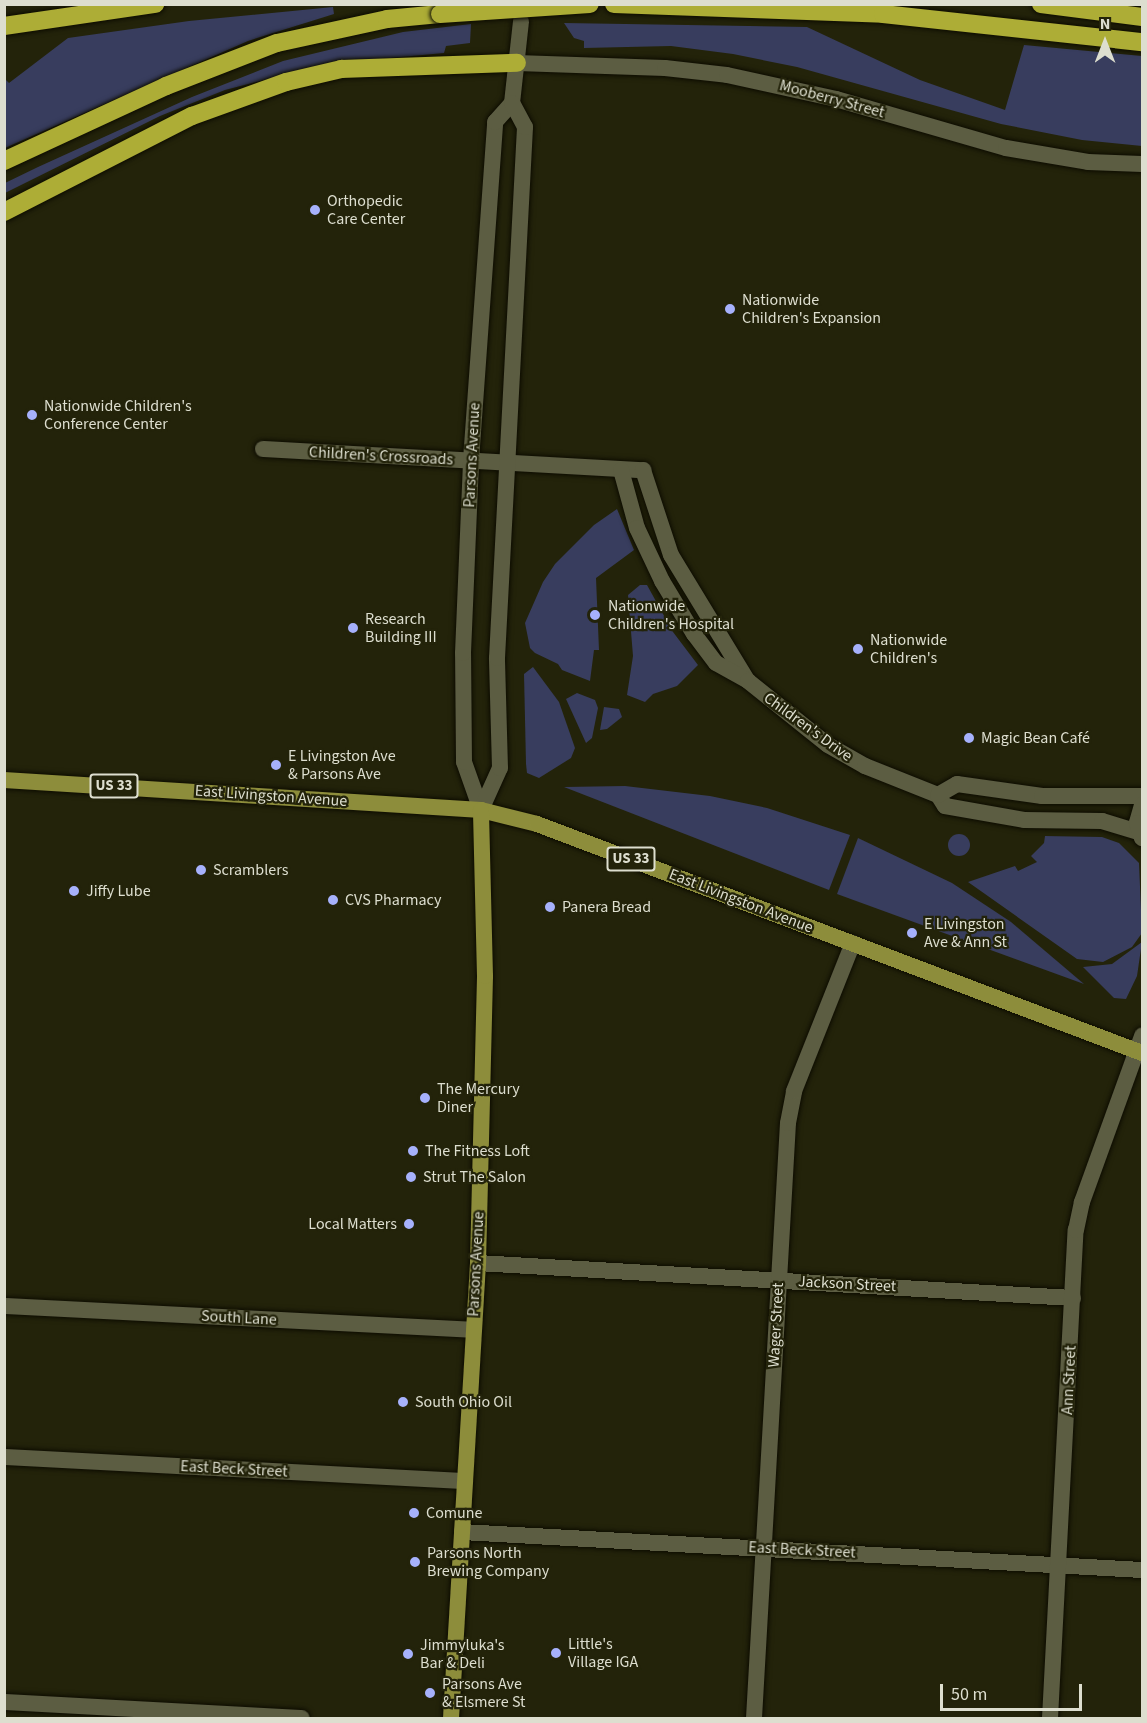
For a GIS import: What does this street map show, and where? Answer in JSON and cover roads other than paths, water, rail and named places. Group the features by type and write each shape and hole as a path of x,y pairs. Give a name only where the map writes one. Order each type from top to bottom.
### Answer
{"highway":[{"path":"4,26 154,4"},
{"path":"4,160 166,87 277,43 387,19 590,4"},
{"path":"614,4 781,8 959,21 1143,42"},
{"path":"1041,4 1143,17"},
{"path":"4,212 192,116 286,82 341,69 517,63"}],"main road":[{"name":"East Livingston Avenue","path":"4,780 481,810 537,824 853,943 1141,1046"},
{"name":"Parsons Avenue","path":"451,1719 478,1263 485,976 481,810"}],"street":[{"name":"Parsons Avenue","path":"481,810 464,762 463,653 471,460 495,122 512,103 520,21"},
{"name":"Mooberry Street","path":"517,63 665,68 727,75 836,99 1006,148 1088,162 1143,164"},
{"name":"Parsons Avenue","path":"481,810 500,768 497,658 510,463 525,127 512,103"},
{"name":"Children's Crossroads","path":"264,449 642,470"},
{"name":"Children's Drive","path":"621,470 638,528 662,581 716,663 748,681 828,745 865,766 938,795 945,806 1024,820 1102,821 1141,835"},
{"name":"Children's Drive","path":"642,470 668,550 748,681"},
{"path":"938,795 957,784 1042,796 1143,796"},
{"path":"1141,835 1138,813 1143,805"},
{"name":"Wager Street","path":"754,1719 788,1124 794,1091 853,943"},
{"name":"Ann Street","path":"1050,1719 1078,1214 1141,1046"},
{"name":"Jackson Street","path":"478,1263 1073,1298"},
{"name":"South Lane","path":"4,1306 473,1330"},
{"name":"East Beck Street","path":"4,1457 464,1481"},
{"name":"East Beck Street","path":"462,1532 1143,1570"},
{"path":"4,1702 302,1719"}],"place":[{"name":"Orthopedic Care Center","path":"315,210"},
{"name":"Nationwide Children's Expansion","path":"730,309"},
{"name":"Nationwide Children's Conference Center","path":"32,415"},
{"name":"Nationwide Children's Hospital","path":"595,615"},
{"name":"Research Building III","path":"353,628"},
{"name":"Nationwide Children's","path":"858,649"},
{"name":"Magic Bean Café","path":"969,738"},
{"name":"E Livingston Ave & Parsons Ave","path":"276,765"},
{"name":"Scramblers","path":"201,870"},
{"name":"Jiffy Lube","path":"74,891"},
{"name":"CVS Pharmacy","path":"333,900"},
{"name":"Panera Bread","path":"550,907"},
{"name":"E Livingston Ave & Ann St","path":"912,933"},
{"name":"The Mercury Diner","path":"425,1098"},
{"name":"The Fitness Loft","path":"413,1151"},
{"name":"Strut The Salon","path":"411,1177"},
{"name":"Local Matters","path":"409,1224"},
{"name":"South Ohio Oil","path":"403,1402"},
{"name":"Comune","path":"414,1513"},
{"name":"Parsons North Brewing Company","path":"415,1562"},
{"name":"Little's Village IGA","path":"556,1653"},
{"name":"Jimmyluka's Bar & Deli","path":"408,1654"},
{"name":"Parsons Ave & Elsmere St","path":"430,1693"}]}
